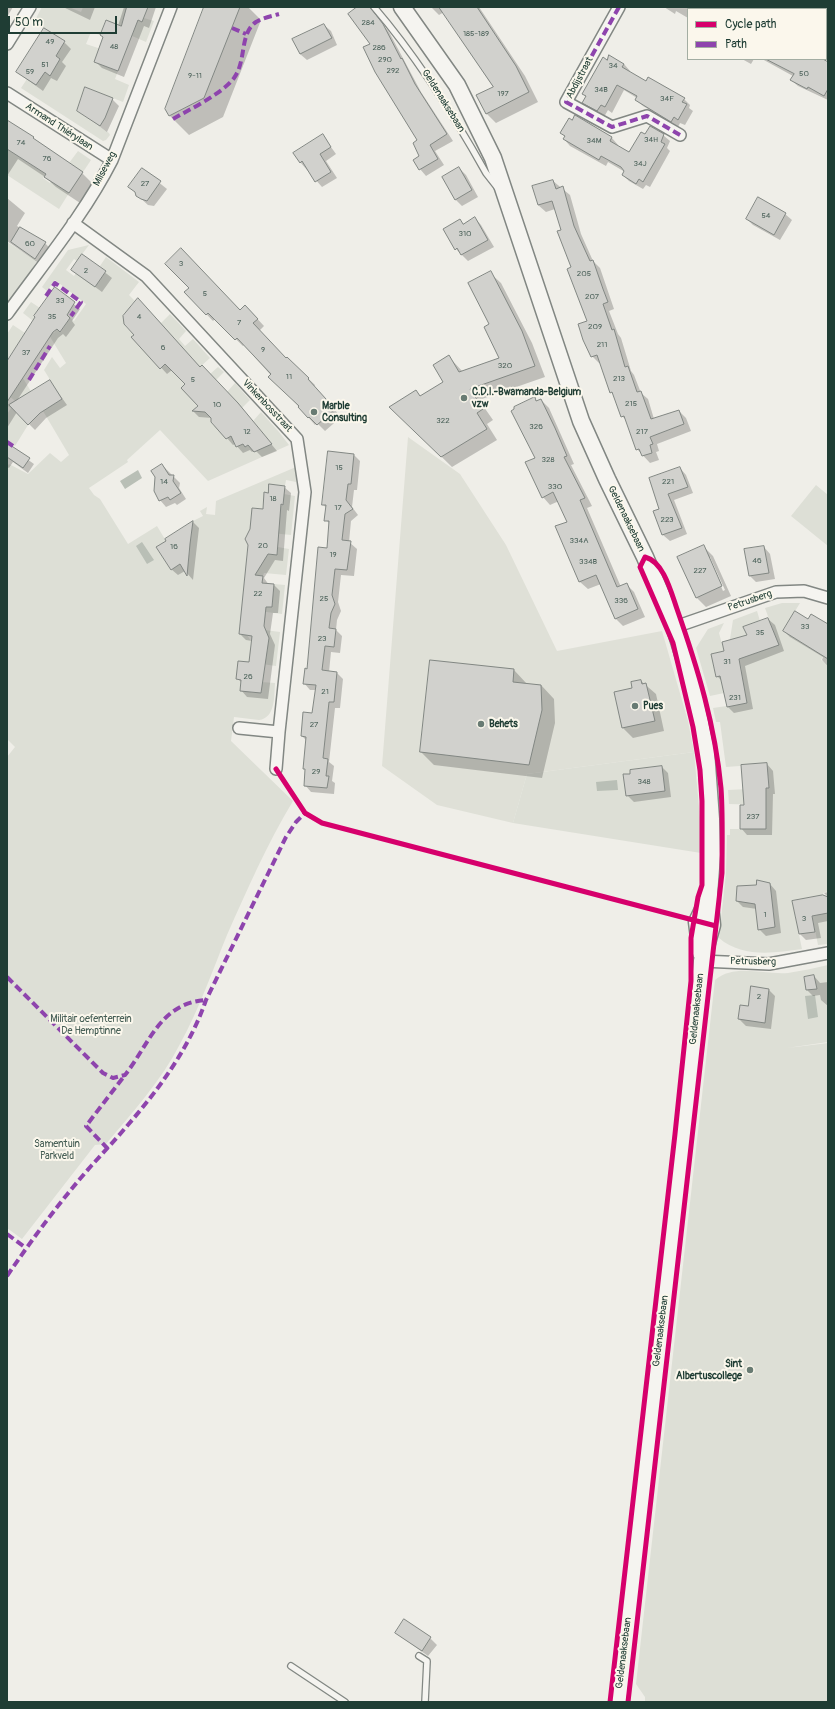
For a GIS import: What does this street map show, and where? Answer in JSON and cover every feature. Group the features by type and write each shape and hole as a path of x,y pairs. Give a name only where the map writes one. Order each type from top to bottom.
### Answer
{"street":[{"path":"7,44 30,7"},
{"name":"Milseweg","path":"7,314 74,222 112,160 171,7"},
{"name":"Geldenaaksebaan","path":"402,7 457,85 493,158 582,421 606,479 645,557 675,627 691,680 706,751 712,855 709,895 697,922 702,961 693,1054 618,1702"},
{"name":"Abdijstraat","path":"618,7 566,102 612,127 647,116 680,135"},
{"name":"Armand Thiérylaan","path":"7,93 112,160"},
{"name":"Vinkenbosstraat","path":"74,222 146,276 297,439 305,492 276,769"},
{"name":"Petrusberg","path":"675,627 776,592 804,591 828,598"},
{"path":"239,728 279,732"},
{"name":"Petrusberg","path":"702,961 769,964 828,954"}],"lane":[{"name":"Geldenaaksebaan","path":"374,7 401,38 432,82 486,173 506,199"},
{"path":"419,1656 427,1661 425,1702"},
{"path":"291,1666 345,1702"}],"shaded area":[{"path":"408,437 460,474 506,545 557,651 662,631 688,721 694,752 527,774 513,823 437,805 382,766"},
{"path":"138,470 142,478 125,489 120,481"},
{"path":"142,542 154,560 147,564 136,546"},
{"path":"617,780 618,790 597,791 596,782"},
{"path":"815,995 818,1017 808,1019 805,996"}],"green space":[{"path":"42,7 69,7 81,12 83,7 127,7 125,15 142,22 144,18 154,21 146,42 132,36 134,31 105,21 100,35 91,32 86,44 101,49 95,62 118,71 115,79 129,85 123,102 85,87 81,100 83,101 77,111 109,133 110,135 106,140 103,141 21,88 27,79 45,72 50,75 60,59 56,56 65,42 34,22"},
{"path":"782,7 828,7 828,33 827,8"},
{"path":"7,149 46,174 43,178 50,183 54,176 59,179 55,184 69,193 59,209 7,175"},
{"path":"78,151 91,160 83,172 69,163"},
{"path":"7,242 37,261 7,307"},
{"path":"89,245 77,261 74,259 66,270 74,276 76,273 95,287 106,271 100,266 106,257 139,282 129,295 135,301 130,306 132,308 123,316 126,327 135,336 155,317 161,323 170,314 186,331 179,339 185,346 193,339 210,358 200,367 175,373 185,384 210,374 218,367 224,372 216,380 220,385 196,407 201,412 207,412 211,416 211,422 214,426 227,392 235,383 250,400 242,408 232,437 236,447 243,444 245,447 248,445 272,444 253,421 261,412 289,445 208,481 160,430 127,460 128,462 89,488 94,495 100,499 128,544 157,526 166,541 156,548 171,570 180,564 182,567 188,563 190,546 188,541 191,539 192,528 189,523 203,516 200,511 207,507 206,514 215,515 216,501 296,467 296,482 286,480 285,486 269,484 268,493 264,493 263,509 252,508 252,517 283,505 284,494 295,496 291,535 251,531 246,536 248,545 246,561 262,561 267,554 277,555 278,547 289,549 286,575 264,573 263,576 245,574 243,604 272,607 274,584 285,585 282,614 266,612 265,620 241,618 239,634 247,635 251,641 250,649 267,651 265,630 280,632 276,666 239,661 237,679 241,680 240,691 261,693 262,682 275,683 274,699 271,711 265,718 259,720 234,717 231,741 293,801 258,867 227,935 187,1031 164,1071 106,1144 95,1145 22,1239 7,1228 7,757 15,747 7,739 7,466 9,464 28,474 50,453 61,462 69,455 43,411 62,399 44,370 52,357 60,368 66,363 47,332 23,313 31,302 40,308 34,316 35,319 54,333 57,329 61,332 70,318 74,321 86,304 55,280 47,291 42,287 68,250"},
{"path":"13,325 25,333 7,360 7,334"},
{"path":"23,378 42,410 21,405 10,397"},
{"path":"7,403 28,425 15,446 7,440 7,414 11,408 7,406"},
{"path":"816,485 828,495 828,546 791,516"},
{"path":"782,603 800,603 783,631 812,649 828,622 828,647 821,660 828,665 828,891 823,893 828,913 828,944 818,945 810,905 803,899 792,901 802,949 769,953 738,949 719,938 726,873 727,835 730,835 730,829 766,829 766,805 729,804 728,790 769,788 767,764 726,767 720,722 716,722 713,708 747,703 743,685 723,689 724,693 710,696 696,648 708,629 724,623 719,633 724,651 711,654 716,676 742,670 734,639 730,639 733,620 757,611 760,621 744,627 751,646 753,646 756,653 778,644 765,608"},
{"path":"694,752 700,818 701,853 513,823 527,774"},
{"name":"Sint Albertuscollege","path":"828,965 828,1042 787,1048 828,1043 828,1702 645,1702 645,1697 636,1684 715,980 731,972 750,971 788,973"}],"building":[{"path":"127,7 148,7 142,22 138,20 118,71 94,62 103,37 100,35 106,20 121,26"},
{"path":"204,7 240,7 204,98 169,116 165,109"},
{"path":"357,7 370,7 383,24 415,84 447,134 430,145 438,159 419,170 413,160 419,156 413,143 417,140 375,72 363,47 370,44 348,14"},
{"path":"439,7 477,7 516,66 529,92 486,114 476,95 493,87"},
{"path":"324,24 332,38 300,54 292,39"},
{"path":"44,28 65,41 56,56 60,59 50,76 45,72 36,85 16,72"},
{"path":"609,55 624,64 622,67 646,81 648,77 685,98 682,102 687,104 678,120 674,117 671,122 635,100 637,96 617,85 605,107 601,105 597,111 582,103 586,96 582,94 603,57 607,60"},
{"path":"768,60 825,60 828,62 828,89 824,96 808,87 807,89 790,80 794,74"},
{"path":"85,87 113,98 100,126 77,111"},
{"path":"575,115 612,137 610,141 629,152 641,132 645,134 650,126 664,134 661,142 665,144 643,182 639,179 636,184 622,175 624,171 621,167 601,156 599,160 563,139 565,136 560,133 569,118 572,120"},
{"path":"7,120 34,137 33,138 83,172 69,193 44,177 46,174 7,149"},
{"path":"323,134 331,147 320,154 331,172 315,182 302,161 300,163 293,153"},
{"path":"459,167 472,190 455,200 442,177"},
{"path":"142,168 161,181 147,201 136,196 135,192 128,187"},
{"path":"553,180 556,189 563,186 574,226 590,261 593,260 608,302 603,304 612,330 614,329 625,367 628,366 637,392 641,391 651,419 679,410 684,424 650,437 653,444 650,445 652,453 642,456 639,449 636,450 624,416 621,417 612,392 610,393 597,355 591,357 583,340 578,324 587,321 567,269 571,267 557,231 561,230 552,201 538,205 532,186"},
{"path":"758,197 786,213 774,235 746,219"},
{"path":"475,217 488,240 461,255 457,248 455,250 443,229 460,219 463,224"},
{"path":"20,227 46,242 35,259 11,242"},
{"path":"181,248 240,310 245,305 258,319 253,323 286,358 287,357 309,378 308,379 335,409 317,425 309,417 308,418 298,407 299,406 268,377 271,374 237,338 235,340 208,313 206,315 184,292 189,288 165,264"},
{"path":"82,254 106,271 95,287 71,270"},
{"path":"491,271 522,331 535,366 470,389 483,409 477,413 487,429 441,457 389,407 416,390 420,396 443,382 433,365 449,355 459,372 499,358 484,327 489,324 468,283"},
{"path":"55,287 75,302 67,315 70,318 60,332 57,329 53,332 7,402 7,361 35,317 34,316"},
{"path":"138,298 200,367 202,365 238,403 272,444 254,452 248,445 245,447 243,444 236,447 231,436 226,439 211,422 211,418 205,412 192,411 198,406 181,388 185,384 165,364 160,369 131,337 134,335 124,324 123,316"},
{"path":"50,380 62,399 40,413 28,425 9,405"},
{"path":"535,397 536,401 541,399 555,428 567,456 564,457 585,498 580,500 617,587 627,583 638,609 615,619 596,575 579,582 555,526 567,522 553,492 542,498 525,462 535,458 511,411 514,407"},
{"path":"7,443 30,458 23,468 7,457"},
{"path":"328,451 354,454 351,484 348,484 346,500 353,509 345,514 342,540 351,541 347,570 335,569 332,595 335,604 331,613 329,628 336,629 334,647 325,646 322,670 337,672 334,702 329,702 323,758 328,759 326,776 329,776 327,788 304,786 305,769 303,769 306,737 301,736 303,712 312,713 316,685 303,684 305,668 307,669 318,547 327,548 329,521 324,521 326,505 322,505"},
{"path":"162,464 169,475 174,475 173,481 181,493 170,500 168,497 159,501 154,491 155,477 151,471"},
{"path":"680,467 688,487 668,494 682,528 662,535 653,511 659,509 649,478"},
{"path":"269,484 285,486 283,505 281,504 277,555 268,554 255,575 263,576 262,583 274,584 272,607 266,607 264,626 269,638 261,693 240,691 241,680 236,679 238,661 249,662 252,636 239,634 248,545 245,539 250,529 252,508 263,509 264,492 268,493"},
{"path":"193,521 187,576 180,564 171,570 156,547 166,541 165,539"},
{"path":"704,545 722,586 696,598 677,557"},
{"path":"764,546 769,573 749,576 744,549"},
{"path":"795,611 808,619 811,614 828,624 828,659 783,631"},
{"path":"768,618 779,645 739,659 747,703 727,707 720,676 716,677 711,654 724,651 722,642 747,635 743,627"},
{"name":"Behets","path":"430,660 514,669 513,682 541,685 542,710 529,765 420,752"},
{"name":"Pues","path":"641,680 642,684 646,683 655,721 622,728 614,692 632,688 631,682"},
{"path":"767,763 769,788 766,788 766,829 740,829 740,805 744,805 741,765"},
{"path":"662,766 665,791 626,796 623,774 630,774 630,770"},
{"path":"757,880 770,883 775,927 758,930 755,904 736,901 737,886 756,885"},
{"path":"823,895 828,897 828,913 812,916 815,932 799,934 792,901"},
{"path":"814,975 817,989 806,990 804,977"},
{"path":"751,986 769,989 765,1023 738,1019 740,1005 748,1006"},
{"path":"404,1619 431,1637 422,1651 395,1633"}],"marked path":[{"path":"619,7 566,102 612,127 647,116 680,135"},
{"path":"173,119 205,101 229,84 238,71 247,33 251,27 258,21 279,14"},
{"path":"232,28 246,34"},
{"path":"46,296 55,283 81,302 71,316"},
{"path":"29,380 50,346"},
{"path":"7,442 13,446"},
{"path":"7,1276 58,1205 126,1128 158,1088 172,1067 197,1023 206,1000 286,837 296,822 305,813"},
{"path":"7,977 103,1073 113,1078 125,1075 149,1038 177,1008 190,1003 206,1000"},
{"path":"108,1149 86,1126 125,1075"},
{"path":"7,1234 26,1248"}],"cycle path":[{"path":"610,1702 675,1134 691,981 691,938 698,897 702,885 702,801 700,770 693,727 673,643 640,567 645,557 652,560 666,578 692,653 705,697 715,742 721,788 722,873 628,1702"},
{"path":"276,769 305,813 322,823 716,926"}],"place":[{"name":"C.D.I.-Bwamanda-Belgium vzw","path":"464,398"},
{"name":"Marble Consulting","path":"314,412"},
{"name":"Pues","path":"635,706"},
{"name":"Behets","path":"481,724"},
{"name":"Sint Albertuscollege","path":"750,1370"}],"park label":[{"name":"Militair oefenterrein De Hemptinne","path":"91,1024"},
{"name":"Samentuin Parkveld","path":"57,1150"}]}
